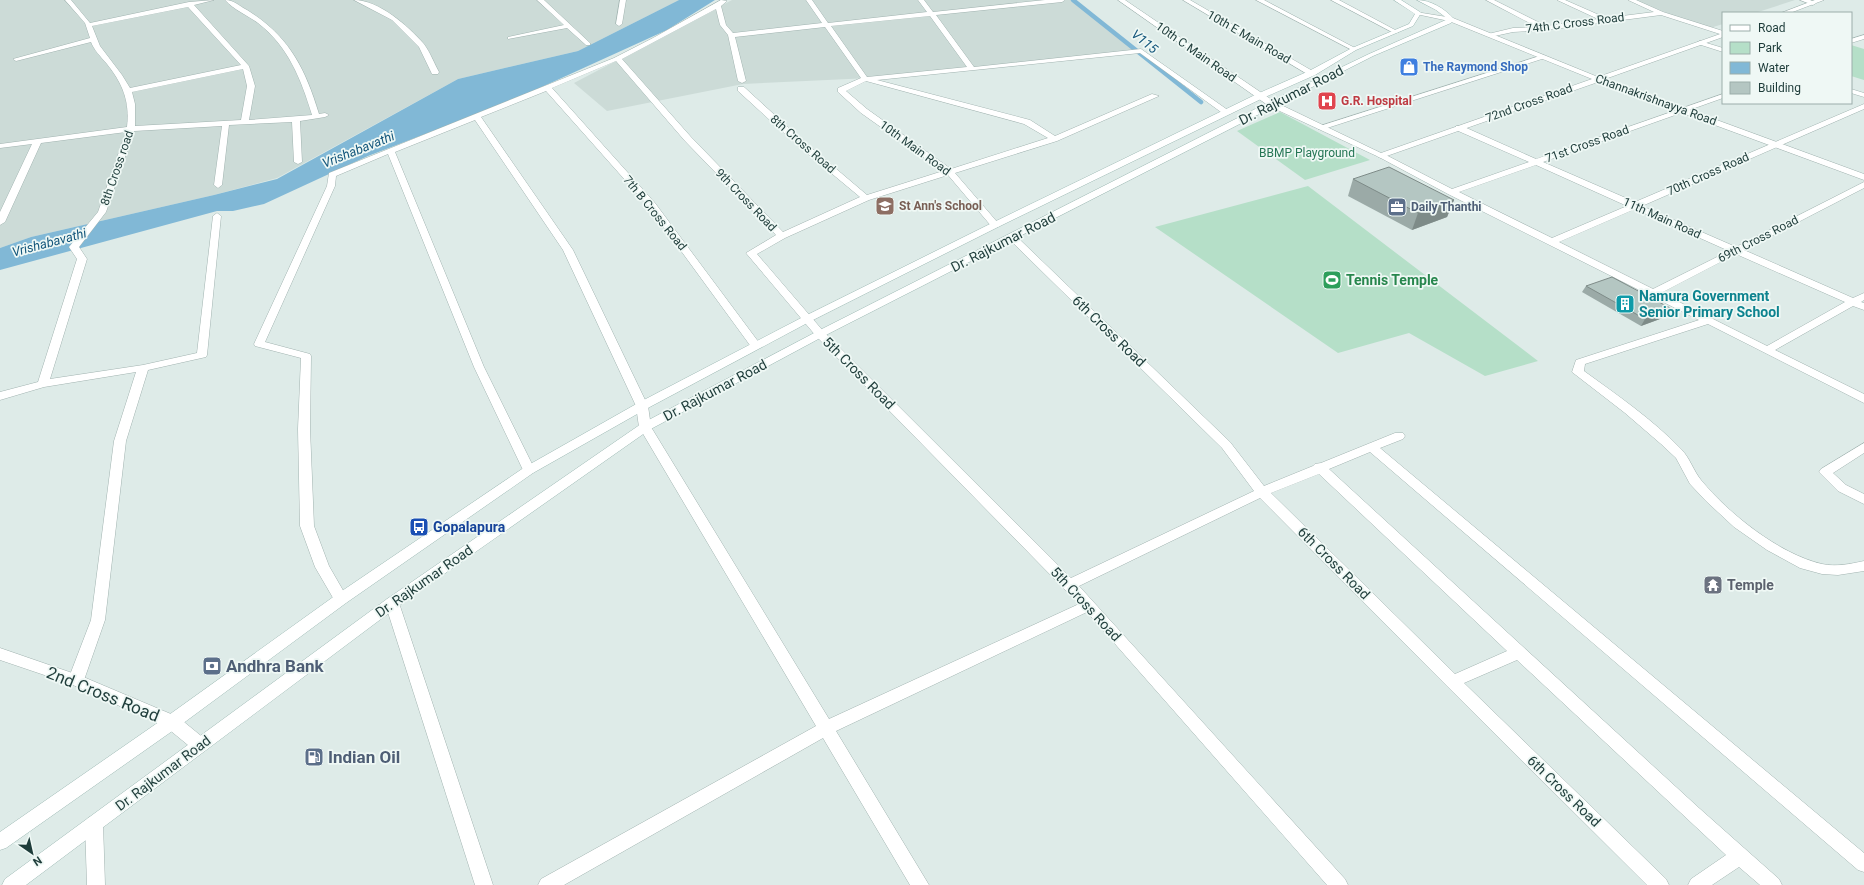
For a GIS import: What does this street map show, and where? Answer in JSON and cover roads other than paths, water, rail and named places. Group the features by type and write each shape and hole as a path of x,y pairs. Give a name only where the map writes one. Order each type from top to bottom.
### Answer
{"street":[{"name":"8th Cross road","path":"42,384 82,259 74,247 102,212 131,129 132,119 129,90 120,74 97,48 89,25 68,0"},
{"path":"89,25 210,0"},
{"path":"228,0 239,10 261,22 291,52 306,81 316,116"},
{"path":"357,0 368,4 394,19 422,46 435,72"},
{"path":"540,0 588,44"},
{"path":"619,24 623,0"},
{"path":"810,0 865,79 1027,122 1054,139"},
{"path":"921,0 972,69"},
{"path":"340,599 322,567 307,526 304,429 306,356 259,344 331,186 332,175 390,150 477,117 617,58 722,2 723,25 731,35 1062,0"},
{"name":"10th C Main Road","path":"1120,0 1272,104 1381,156 1864,399"},
{"name":"10th E Main Road","path":"1186,0 1312,73"},
{"path":"1259,0 1354,49"},
{"path":"1334,0 1396,32"},
{"path":"1397,0 1418,13 1450,19"},
{"path":"1420,0 1438,9 1450,19"},
{"path":"1489,0 1546,28"},
{"path":"1560,0 1606,20"},
{"path":"1631,0 1661,13 1722,34"},
{"path":"1803,0 1813,3"},
{"path":"1787,12 1821,0"},
{"path":"189,4 246,66 251,86 245,121"},
{"name":"Dr. Rajkumar Road","path":"0,842 172,722 340,599 529,470 642,406 807,319 995,224 1228,113 1260,96 1312,73 1354,49 1411,25 1418,13"},
{"name":"74th C Cross Road","path":"1490,35 1513,30 1546,28 1661,13"},
{"name":"Dr. Rajkumar Road","path":"11,885 392,603 645,427 820,334 1272,104 1371,55 1445,26 1450,19"},
{"name":"Channakrishnayya Road","path":"1450,19 1598,79 1864,177"},
{"path":"510,38 568,26"},
{"name":"72nd Cross Road","path":"1381,156 1722,34"},
{"name":"8th Cross Road","path":"731,35 742,85 798,141 866,198"},
{"path":"1853,43 1864,37"},
{"path":"16,59 93,39"},
{"path":"1700,43 1722,50"},
{"path":"865,79 1141,51 1228,113"},
{"path":"1321,128 1543,57"},
{"name":"9th Cross Road","path":"617,58 688,139 782,236 752,254 820,334"},
{"path":"129,90 246,66"},
{"name":"10th Main Road","path":"865,79 841,90 864,111 950,172 995,224"},
{"name":"7th B Cross Road","path":"547,87 652,205 756,346"},
{"path":"1852,91 1864,95"},
{"path":"782,236 866,198 1054,139 1155,96"},
{"name":"71st Cross Road","path":"1451,192 1722,96"},
{"name":"70th Cross Road","path":"1551,242 1864,106"},
{"path":"0,146 131,129 226,122 296,119 325,115"},
{"path":"477,117 568,250 642,406 645,427 920,885"},
{"path":"296,119 298,162"},
{"path":"218,185 226,122"},
{"name":"11th Main Road","path":"1459,128 1864,307"},
{"path":"0,222 38,141"},
{"path":"390,150 427,237 479,367 529,470"},
{"name":"69th Cross Road","path":"1653,293 1864,185"},
{"path":"0,396 42,384 143,368 202,355 217,216"},
{"name":"6th Cross Road","path":"1012,237 1226,445 1262,492 1452,682 1660,885"},
{"path":"1767,350 1864,296"},
{"path":"1708,320 1580,362 1578,372 1640,417 1679,454 1696,484 1748,531 1789,557 1822,569 1847,570 1864,566"},
{"name":"5th Cross Road","path":"820,334 1089,605 1339,885"},
{"path":"76,680 98,620 120,441 143,368"},
{"path":"1068,585 1262,492 1399,436"},
{"path":"1370,447 1751,767 1864,864"},
{"path":"1864,447 1825,472 1842,488 1864,500"},
{"path":"1320,467 1773,885"},
{"path":"392,603 484,885"},
{"path":"547,885 826,728 1089,605"},
{"path":"1452,682 1519,652"},
{"name":"2nd Cross Road","path":"0,654 76,680 172,722 200,745"},
{"path":"94,824 96,885"},
{"path":"1697,885 1740,856"}],"water":[{"name":"Vrishabavathi","path":"679,0 715,0 667,30 511,101 368,156 264,204 233,211 217,211 0,270 0,248 31,237 277,179 458,79 578,51"}],"waterway":[{"name":"V115","path":"1073,0 1201,102"}],"place":[{"name":"The Raymond Shop","path":"1409,67"},
{"name":"G.R. Hospital","path":"1327,101"},
{"name":"St Ann's School","path":"885,206"},
{"name":"Daily Thanthi","path":"1397,207"},
{"name":"Tennis Temple","path":"1332,280"},
{"name":"Namura Government Senior Primary School","path":"1625,304"},
{"name":"Gopalapura","path":"419,527"},
{"name":"Temple","path":"1713,585"},
{"name":"Andhra Bank","path":"212,666"},
{"name":"Indian Oil","path":"314,757"}],"park label":[{"name":"BBMP Playground","path":"1307,153"}]}
